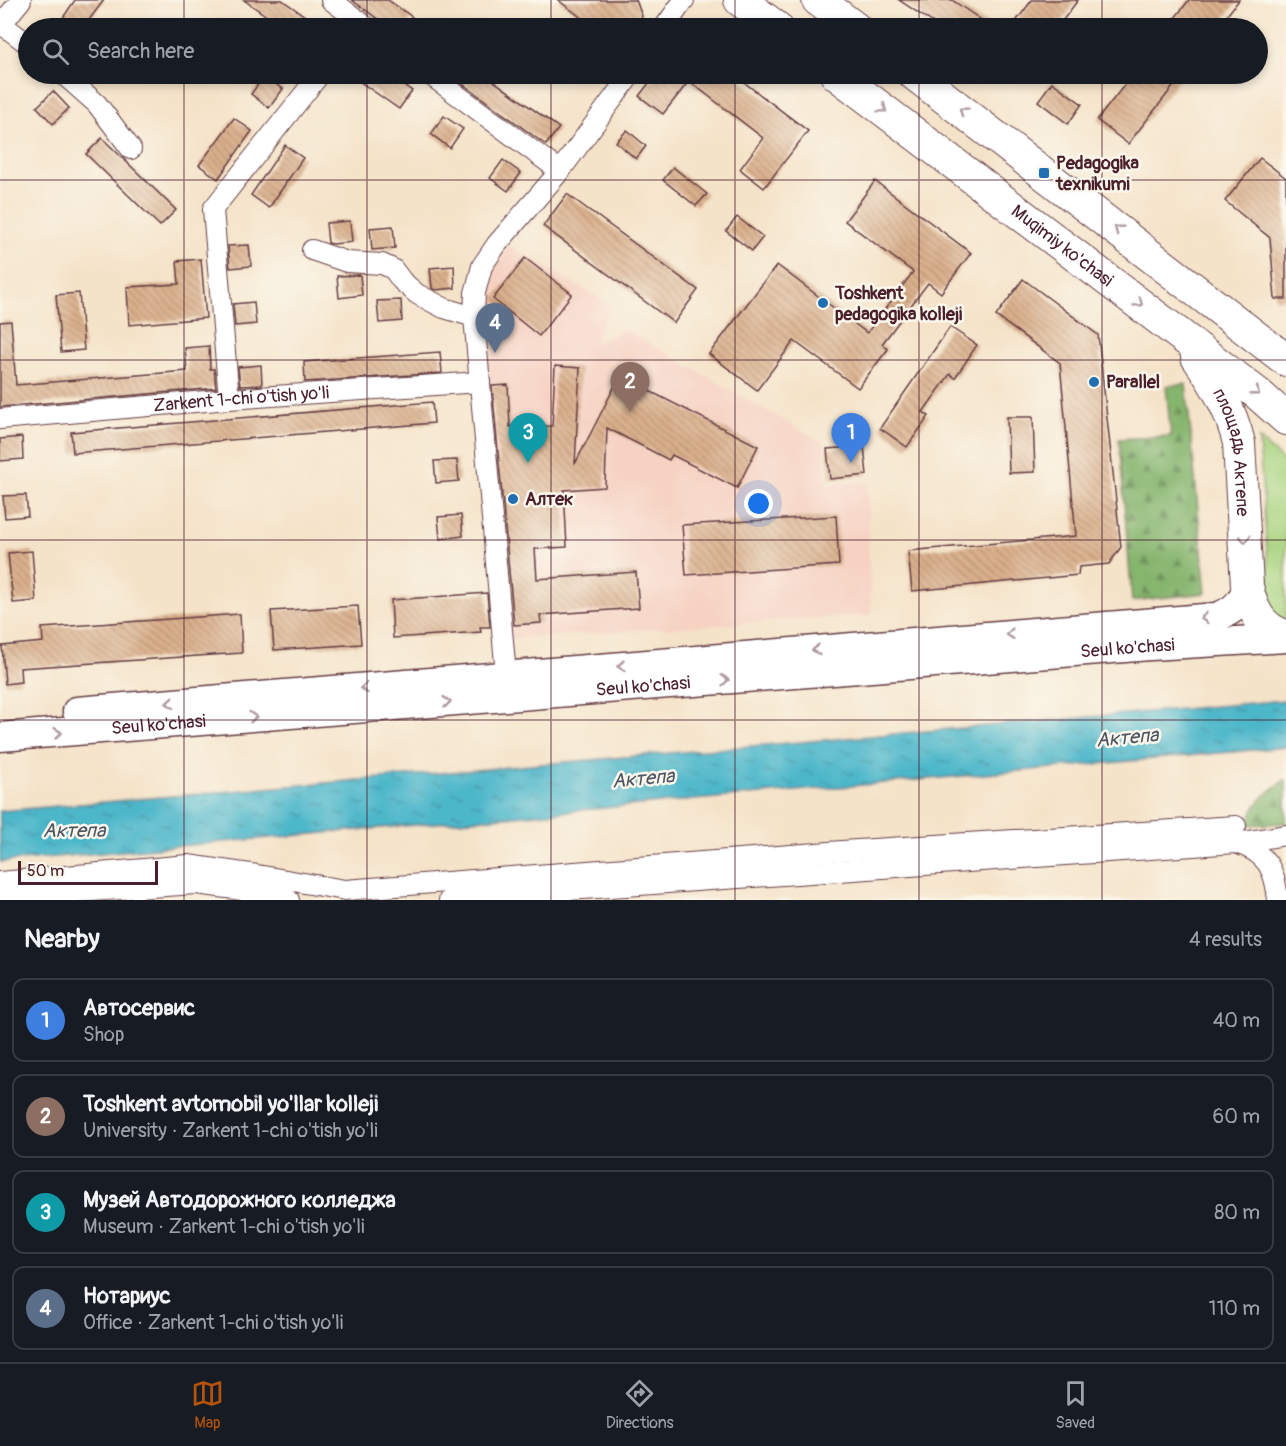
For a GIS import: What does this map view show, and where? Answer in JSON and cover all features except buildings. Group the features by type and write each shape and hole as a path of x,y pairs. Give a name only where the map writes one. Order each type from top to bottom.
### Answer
{"main road":[{"path":"740,0 764,18"},
{"path":"818,0 842,18"},
{"name":"Muqimiy ko'chasi","path":"849,84 1176,331 1286,418"},
{"path":"927,84 1286,360"},
{"path":"1248,329 1286,341"},
{"name":"площадь Актепе","path":"1176,331 1216,384 1235,427 1239,442 1247,586 1252,605 1260,621 1274,632 1286,637"},
{"path":"507,686 1216,617 1236,607 1243,598 1247,586"},
{"name":"Seul ko'chasi","path":"0,717 1286,637"},
{"name":"Seul ko'chasi","path":"0,737 507,686"}],"street":[{"path":"18,37 1,24 21,0"},
{"path":"331,0 352,18"},
{"path":"671,18 684,0"},
{"path":"74,84 97,104 131,149"},
{"path":"229,399 213,209 312,84"},
{"path":"443,84 560,171"},
{"path":"507,686 474,317 475,293 482,266 497,244 560,171 624,84"},
{"path":"312,250 347,262 382,264 393,269 402,281 417,294 444,308 474,317"},
{"name":"Zarkent 1-chi o'tish yo'li","path":"0,419 229,399 480,382"},
{"path":"449,900 1236,835 1265,860 1275,879 1278,900"},
{"path":"0,882 188,865 345,890 854,850 1286,835"},
{"path":"0,897 196,884 258,892 289,900"}],"shaded area":[{"path":"507,245 611,305 593,343 626,330 824,443 827,484 867,482 871,615 506,639 483,281"}],"green space":[{"path":"1186,384 1206,593 1132,601 1119,439 1171,436 1166,386"},
{"path":"1259,439 1286,464 1286,624 1271,611"},
{"path":"1286,779 1286,823 1248,825 1257,804 1267,793"}],"water":[{"name":"Актепа","path":"1286,700 1286,747 0,862 0,811"}],"place":[{"name":"Pedagogika texnikumi","path":"1044,173"},
{"name":"Toshkent pedagogika kolleji","path":"823,303"},
{"name":"Нотариус","path":"495,353"},
{"name":"Parallel","path":"1094,382"},
{"name":"Toshkent avtomobil yo'llar kolleji","path":"630,412"},
{"name":"Музей Автодорожного колледжа","path":"528,463"},
{"name":"Автосервис","path":"851,463"},
{"name":"Алтек","path":"513,499"}]}
